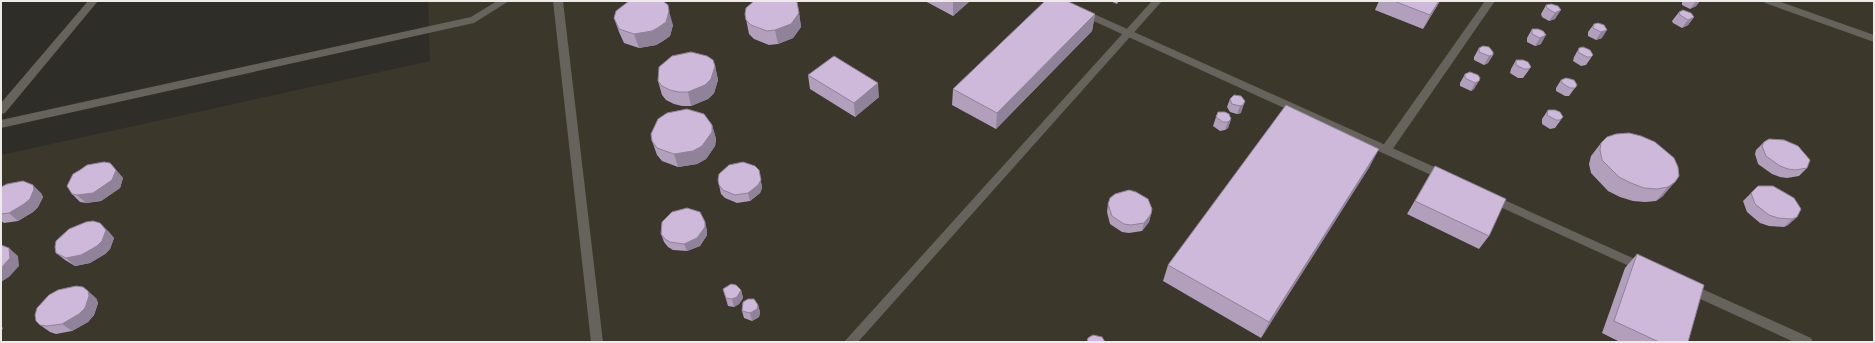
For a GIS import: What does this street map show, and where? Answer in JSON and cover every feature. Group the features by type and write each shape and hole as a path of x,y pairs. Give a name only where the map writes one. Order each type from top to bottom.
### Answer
{"street":[{"path":"1,110 93,1"},
{"path":"1,124 474,20 504,1"},
{"path":"558,1 597,342"},
{"path":"1056,1 1459,183"},
{"path":"850,342 1126,33 1158,1"},
{"path":"1386,150 1490,1"},
{"path":"1768,1 1874,39"},
{"path":"1481,193 1654,273"},
{"path":"1676,282 1807,342"}],"shaded area":[{"path":"428,1 1874,1 1874,342 1,342 1,155 430,61"}],"building":[{"path":"629,1 663,1 668,5 669,11 666,22 652,31 634,34 619,29 614,18 616,11"},
{"path":"754,1 795,1 797,2 799,13 791,24 775,30 767,31 751,25 746,20 746,8"},
{"path":"1045,1 1067,1 1095,14 997,113 953,89"},
{"path":"1394,1 1439,1 1430,15"},
{"path":"1551,4 1558,6 1561,10 1555,13 1547,8 1546,5"},
{"path":"1683,10 1691,13 1694,17 1688,20 1680,15 1679,12"},
{"path":"1598,23 1604,25 1607,30 1601,32 1593,28 1594,24"},
{"path":"1532,29 1543,31 1546,35 1540,38 1532,34"},
{"path":"1483,46 1489,47 1493,52 1493,55 1489,56 1479,52 1479,48"},
{"path":"1583,47 1590,50 1593,55 1591,57 1587,57 1578,52 1579,48"},
{"path":"691,52 707,56 713,60 715,66 711,79 705,85 688,92 670,90 662,86 658,81 659,67 672,56"},
{"path":"834,56 878,83 854,103 808,75"},
{"path":"1516,60 1528,62 1531,67 1524,69 1516,65"},
{"path":"1470,72 1478,75 1480,78 1479,81 1475,83 1465,78 1465,74"},
{"path":"1566,78 1574,80 1577,85 1575,88 1570,88 1562,83 1561,80"},
{"path":"1234,95 1241,96 1245,101 1243,105 1240,106 1232,104 1230,99"},
{"path":"1286,105 1379,149 1269,322 1168,265"},
{"path":"687,109 704,114 712,125 712,132 702,146 693,151 674,154 657,148 652,141 651,134 658,119 667,113"},
{"path":"1548,110 1560,112 1563,117 1560,120 1556,120 1547,115"},
{"path":"1218,112 1225,112 1229,114 1231,119 1228,122 1223,122 1216,117"},
{"path":"1629,133 1655,142 1674,158 1678,167 1679,176 1675,182 1668,187 1657,189 1644,188 1619,177 1602,160 1600,150 1601,143 1607,137 1616,134"},
{"path":"1769,139 1784,140 1798,146 1810,160 1807,168 1795,170 1788,169 1780,166 1766,156 1762,146 1764,142"},
{"path":"104,162 110,163 116,170 112,180 93,193 77,195 72,194 67,186 73,174 87,165"},
{"path":"743,162 755,166 759,170 761,180 758,185 748,193 735,195 723,190 719,185 719,174 729,165"},
{"path":"1435,166 1506,199 1489,236 1415,201"},
{"path":"23,181 33,185 34,189 30,199 9,213 1,214 1,187 7,184"},
{"path":"1758,186 1773,186 1794,198 1801,209 1797,217 1792,219 1778,218 1769,215 1755,204 1751,193"},
{"path":"1129,190 1148,199 1152,209 1151,214 1144,223 1131,225 1124,224 1112,216 1108,204 1110,198 1115,194"},
{"path":"687,208 700,212 705,222 705,227 697,238 684,244 670,242 665,239 661,234 662,222 672,212"},
{"path":"93,221 100,223 106,230 102,241 97,246 81,255 66,258 56,253 56,241 69,229 86,222"},
{"path":"1,245 9,248 10,258 1,268"},
{"path":"1637,254 1704,285 1688,342 1659,342 1614,321"},
{"path":"731,284 736,285 741,290 737,297 732,299 726,298 723,289"},
{"path":"76,286 83,287 88,291 89,296 85,308 79,314 62,324 47,326 40,325 36,321 35,315 37,308 49,295 58,290"},
{"path":"748,299 754,299 758,305 757,309 750,313 742,311 743,302"},
{"path":"1093,335 1102,337 1105,342 1087,342 1088,338"}]}
